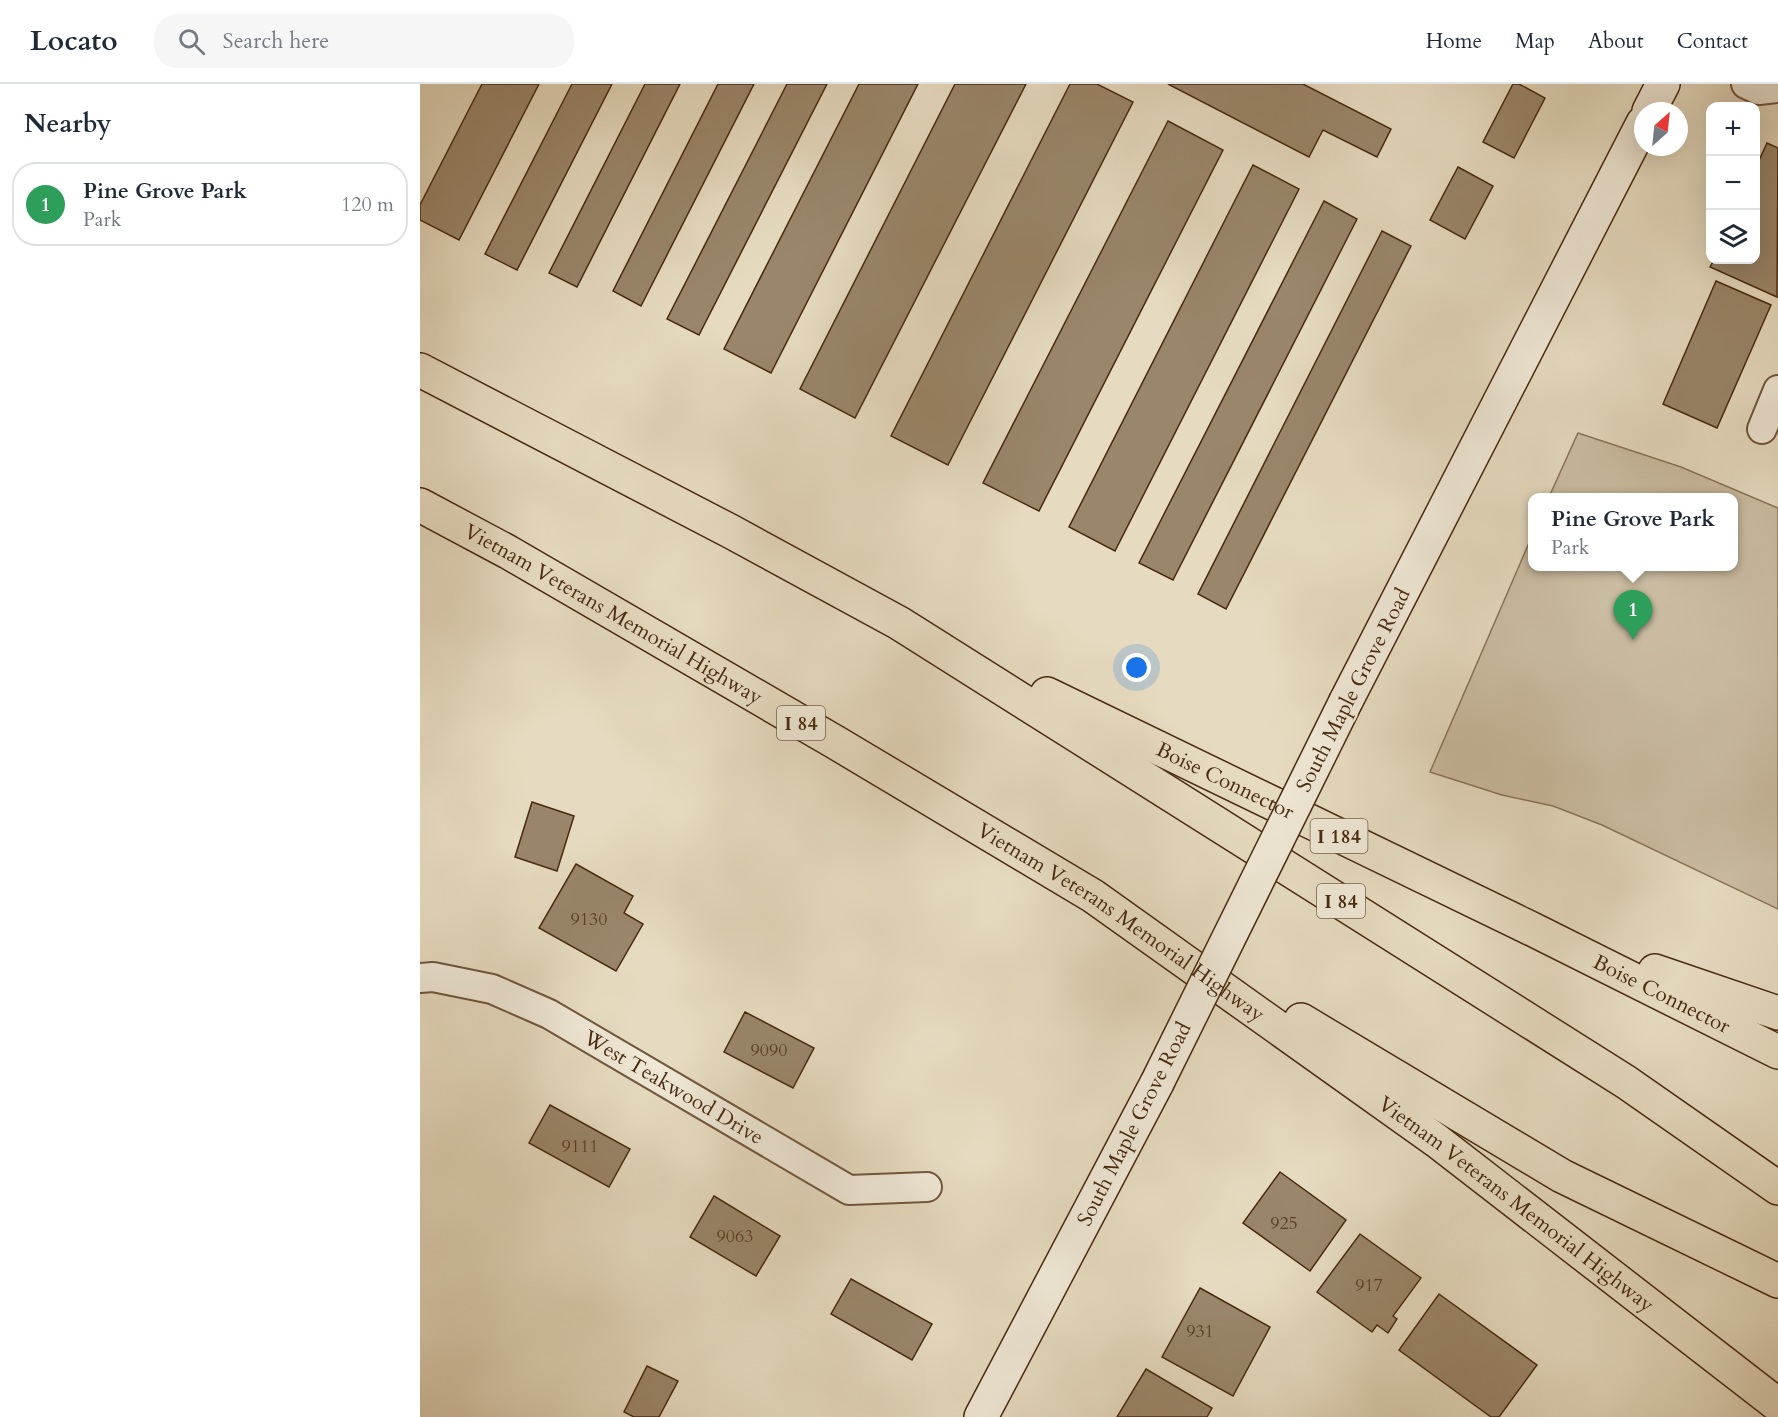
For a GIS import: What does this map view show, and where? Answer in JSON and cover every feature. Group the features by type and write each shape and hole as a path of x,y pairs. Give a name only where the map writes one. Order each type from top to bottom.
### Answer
{"highway":[{"name":"I 84","path":"420,370 730,531 899,623 1626,1082 1778,1188"},
{"name":"Vietnam Veterans Memorial Highway","path":"420,505 518,558 835,742 1093,897 1437,1141 1778,1405"},
{"name":"Boise Connector","path":"899,623 1534,930 1778,1052"},
{"path":"1093,897 1562,1176 1778,1281"},
{"path":"1534,930 1778,1013"}],"main road":[{"path":"1654,102 1663,84"},
{"name":"South Maple Grove Road","path":"981,1417 1157,1083 1346,701 1634,141"}],"street":[{"path":"1746,84 1759,90 1778,88"},
{"path":"1762,429 1778,390"},
{"name":"West Teakwood Drive","path":"420,978 433,977 492,989 549,1014 849,1190 927,1187"}],"shaded area":[{"path":"1578,433 1681,467 1778,508 1778,909 1602,825 1553,806 1502,795 1430,772 1528,545 1528,571 1738,571 1738,493 1551,493"}],"building":[{"path":"482,84 539,84 459,240 420,220 420,205"},
{"path":"572,84 612,84 517,270 485,254"},
{"path":"645,84 680,84 577,287 549,273"},
{"path":"718,84 754,84 641,306 613,291"},
{"path":"787,84 827,84 699,335 667,319"},
{"path":"859,84 918,84 771,373 724,349"},
{"path":"955,84 1026,84 855,418 800,389"},
{"path":"1070,84 1097,84 1133,102 948,465 891,436"},
{"path":"1168,84 1303,84 1391,129 1377,157 1323,130 1309,157"},
{"path":"1513,84 1519,84 1545,98 1514,158 1483,142"},
{"path":"1168,121 1223,150 1039,511 983,483"},
{"path":"1767,143 1778,148 1777,297 1710,267 1712,264 1760,264 1760,158"},
{"path":"1253,165 1299,189 1115,551 1069,527"},
{"path":"1458,167 1493,186 1465,239 1430,220"},
{"path":"1324,201 1357,219 1173,580 1139,563"},
{"path":"1382,231 1411,246 1226,609 1198,594"},
{"path":"1716,281 1771,305 1717,428 1663,404"},
{"path":"532,802 574,816 557,871 515,857"},
{"path":"576,864 633,896 624,913 643,924 616,971 539,928"},
{"path":"745,1012 814,1048 793,1088 724,1052"},
{"path":"550,1105 630,1149 609,1187 529,1143"},
{"path":"1280,1172 1346,1220 1310,1271 1243,1223"},
{"path":"714,1196 780,1236 756,1276 690,1237"},
{"path":"1360,1234 1421,1278 1393,1316 1397,1319 1388,1333 1377,1325 1372,1332 1317,1292"},
{"path":"851,1279 932,1324 912,1360 831,1314"},
{"path":"1200,1288 1270,1327 1233,1396 1162,1357"},
{"path":"1439,1294 1537,1365 1499,1417 1491,1417 1399,1350"},
{"path":"647,1366 678,1381 659,1417 634,1417 624,1412"},
{"path":"1146,1369 1212,1408 1207,1417 1117,1417"}],"place":[{"name":"Pine Grove Park","path":"1633,640"}]}
